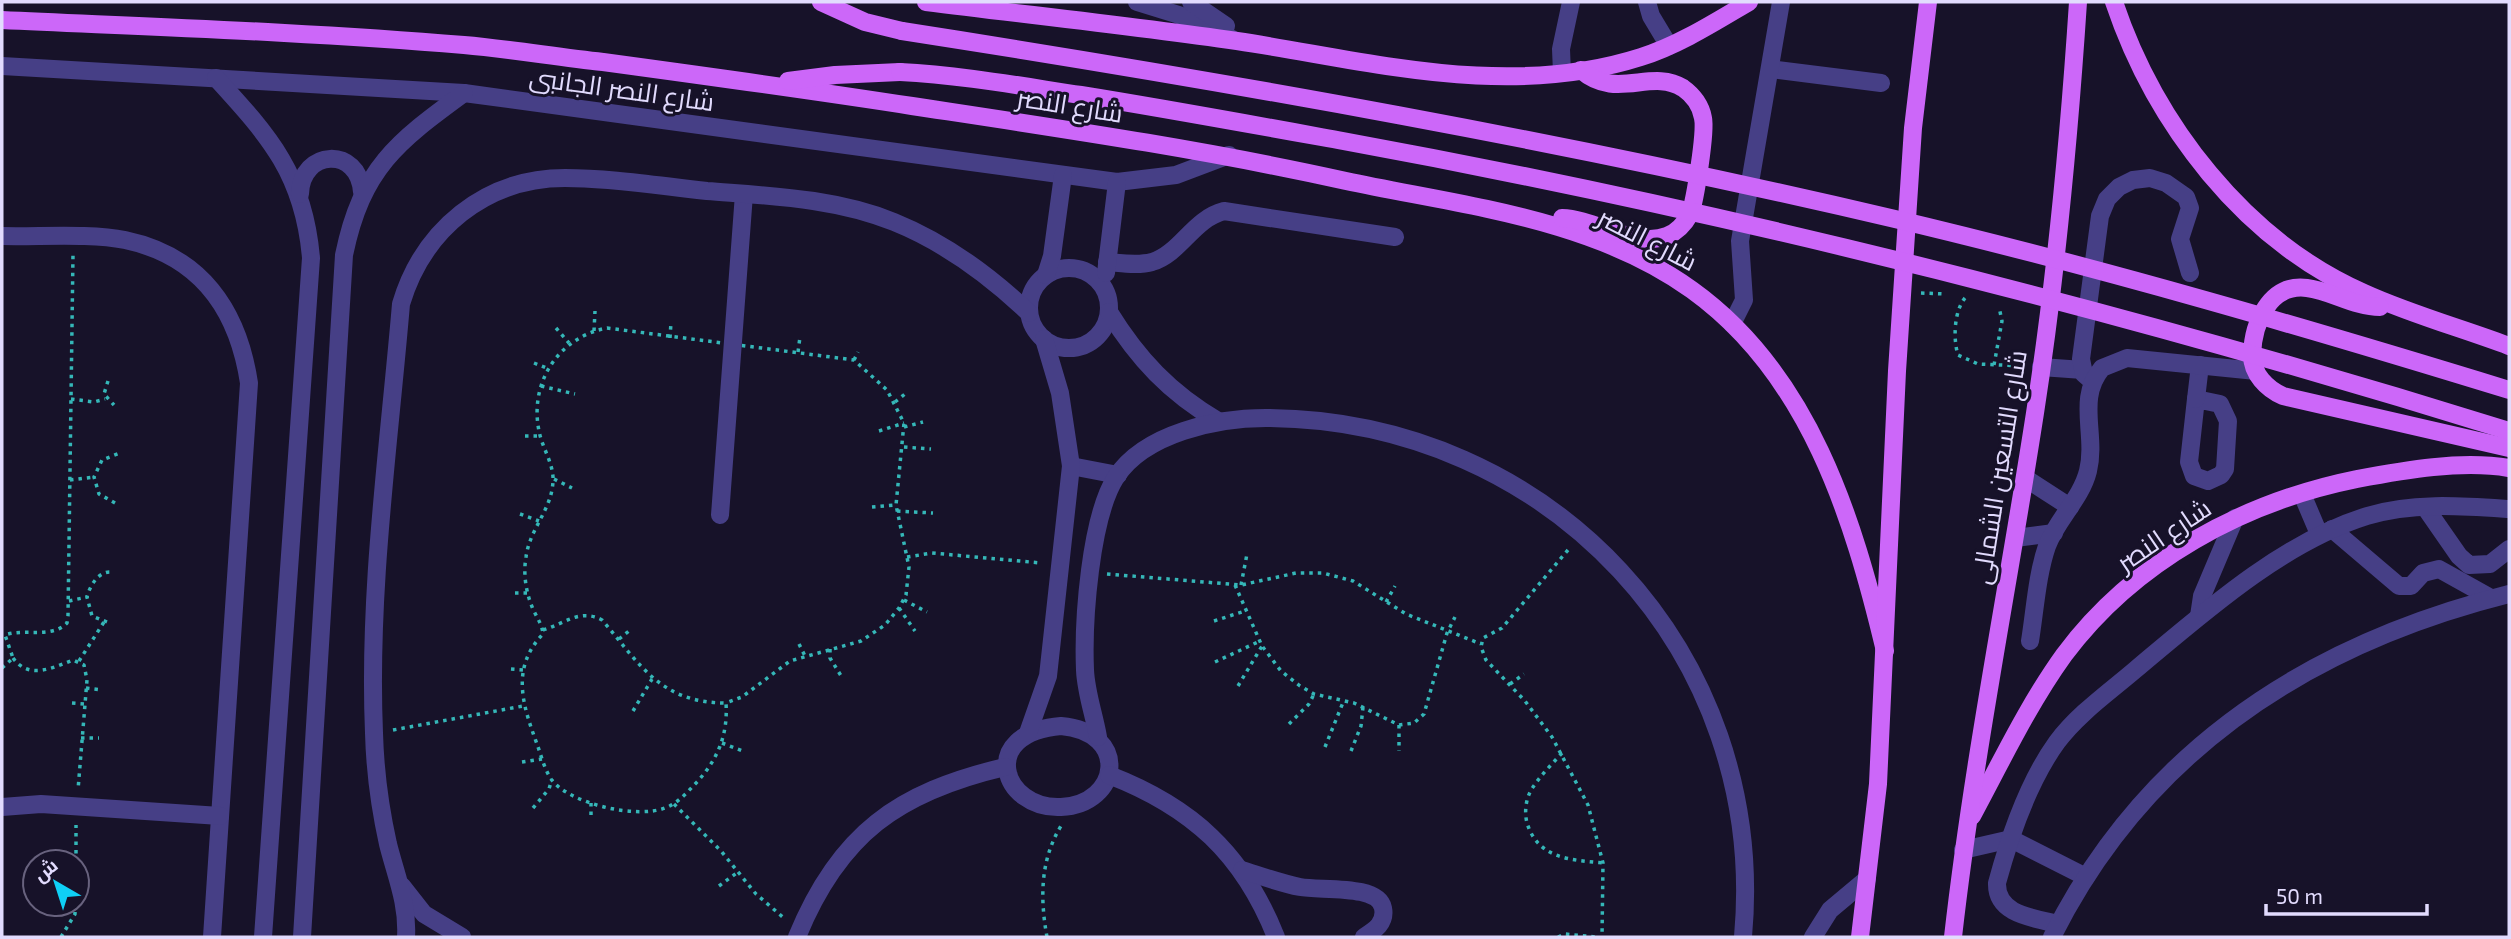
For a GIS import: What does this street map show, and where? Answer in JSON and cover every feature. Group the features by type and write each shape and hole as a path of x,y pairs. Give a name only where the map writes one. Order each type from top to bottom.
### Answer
{"main road":[{"path":"821,2 865,22 902,32 1210,80 1445,122 1899,220 2127,279 2509,390"},
{"path":"926,2 1242,42 1441,75 1481,77 1562,73 1642,57 1669,46 1749,2"},
{"path":"1860,937 1878,784 1902,293 1913,128 1928,2"},
{"name":"شارع التسعين الشمالى","path":"1953,937 1965,828 2025,478 2041,367 2070,121 2078,2"},
{"path":"2114,2 2133,52 2165,112 2233,198 2270,234 2317,268 2365,294 2509,346"},
{"name":"شارع النصر","path":"2,20 465,45 771,84 1229,155 1575,231 1638,257 1695,292 1732,324 1785,386 1817,443 1866,575 1885,652"},
{"path":"1542,223 1571,218 1637,236 1658,238 1677,230 1692,205 1704,129 1699,106 1692,96 1676,84 1666,81 1609,85 1581,70"},
{"path":"771,84 835,75 900,72 965,77 1199,114 1432,157 1664,205 1895,259 2125,318 2509,430"},
{"path":"2394,304 2371,307 2307,288 2286,290 2270,300 2260,315 2252,354 2256,371 2267,386 2283,396 2509,448"},
{"name":"شارع النصر","path":"1965,828 2031,707 2065,654 2113,600 2159,562 2235,518 2331,484 2412,470 2452,467 2509,468"}],"street":[{"path":"1137,2 1179,15 1242,42"},
{"path":"1191,2 1242,42"},
{"path":"1562,73 1561,49 1571,2"},
{"path":"1647,2 1651,16 1669,46"},
{"path":"1732,324 1744,300 1740,241 1782,2"},
{"name":"شارع النصر الجانبى","path":"2,66 464,93 1117,182 1176,175 1229,155"},
{"path":"1770,69 1881,83"},
{"path":"216,78 270,138 287,164 300,194 308,226 311,258 263,937"},
{"path":"302,937 344,255 362,192 380,165 401,140 464,93"},
{"path":"300,194 300,184 311,166 331,159 350,165 362,182 362,192"},
{"path":"1029,313 1033,292 1046,275 1052,256 1063,175"},
{"path":"406,937 402,885 382,813 374,734 374,620 401,304 418,260 430,242 460,214 494,194 520,184 564,178 830,203 893,222 952,251 997,284 1029,313 1034,327 1044,339 1059,347 1084,344 1104,328 1109,312"},
{"path":"2030,641 2045,555 2088,470 2091,438 2087,376 2100,216 2112,192 2133,180 2150,178 2166,183 2186,197 2190,208 2180,239 2190,273"},
{"path":"1117,182 1104,287 1109,312 1144,362 1165,384 1188,404 1218,421"},
{"path":"720,515 744,194"},
{"path":"1107,262 1142,264 1158,260 1205,218 1224,211 1395,237"},
{"path":"2,236 123,240 156,249 187,266 212,289 232,317 244,349 249,383 212,937"},
{"path":"1046,275 1061,268 1078,268 1093,275 1104,287"},
{"path":"1028,733 1048,676 1070,466 1060,393 1044,339"},
{"path":"2041,367 2087,376 2118,359 2256,371"},
{"path":"2196,400 2200,365"},
{"path":"1098,737 1078,727 1061,726 1028,733 1012,746 1005,767 1011,780 1032,800 1061,807 1090,799 1102,788 1109,775 1110,761 1098,737 1085,671 1096,528 1101,507 1118,475 1158,443 1183,430 1218,421 1294,418 1346,424 1398,435 1448,451 1496,473 1541,501 1583,533 1620,569 1654,610 1683,654 1706,701 1725,751 1737,802 1744,854 1742,937"},
{"path":"1070,466 1118,475"},
{"path":"2025,478 2070,507"},
{"path":"2302,494 2326,531 2399,586 2410,586 2427,571 2438,569 2491,598"},
{"path":"2425,507 2459,556 2469,565 2490,564 2509,549"},
{"path":"2509,509 2425,507 2369,516 2326,531 2199,616 2089,709 2059,741 2036,778 2011,839 1997,883 1999,898 2014,911 2055,931 2086,877 2154,790 2211,736 2252,704 2343,651 2416,622 2509,594"},
{"path":"2199,616 2202,596 2235,518"},
{"path":"2015,538 2054,533"},
{"path":"799,934 816,894 856,839 897,806 932,789 1005,767"},
{"path":"1109,775 1159,797 1196,821 1242,870 1262,902 1276,937"},
{"path":"2,807 41,804 220,816"},
{"path":"1963,850 2011,839 2086,877"},
{"path":"1242,870 1301,887 1372,893 1381,901 1384,912 1381,924 1364,937"},
{"path":"1813,937 1830,910 1867,879"},
{"path":"402,885 424,914 462,937"}],"path":[{"path":"73,238 67,623 55,631 18,631 5,635 13,658 20,668 30,671 45,670 79,661 106,622 92,616 87,597 102,573 111,572"},
{"path":"1902,293 1953,294 1963,300"},
{"path":"1963,300 1972,296"},
{"path":"1963,300 1955,335 1958,355 1978,364 2041,367"},
{"path":"1993,300 2000,308 2002,321 1994,365"},
{"path":"594,331 595,311"},
{"path":"670,338 671,322"},
{"path":"556,328 569,343"},
{"path":"572,488 555,482 540,436 537,410 541,386 555,356 569,343 594,331 607,328 854,360 877,379 895,402 904,425 904,447 896,505 898,528 907,557 908,586 900,608 873,634 854,644 805,656 776,669 742,697 726,703 676,692 652,679 602,620 586,614 543,630 524,670 523,706 552,779 568,793 591,803 638,812 657,811 674,804 711,766 722,743 727,721 726,703"},
{"path":"798,352 800,337"},
{"path":"854,360 858,352"},
{"path":"534,363 549,369"},
{"path":"108,381 104,389 106,399 114,405"},
{"path":"541,386 575,394"},
{"path":"895,402 905,394"},
{"path":"71,399 94,402 106,399"},
{"path":"880,430 923,422"},
{"path":"525,436 540,436"},
{"path":"904,447 931,449"},
{"path":"115,503 100,494 94,477 102,460 120,453"},
{"path":"70,480 94,477"},
{"path":"543,630 527,593 526,555 539,521 549,506 553,477"},
{"path":"872,507 896,505"},
{"path":"897,511 933,513"},
{"path":"520,514 539,521"},
{"path":"1583,533 1502,628 1483,638 1482,644 1486,660 1510,684 1562,753 1588,805 1603,863 1602,937"},
{"path":"907,557 932,553 1060,564"},
{"path":"1247,554 1238,585 1245,611 1261,644 1281,671 1314,694 1344,700 1399,725 1414,723 1424,714 1447,633 1455,617"},
{"path":"1091,573 1238,585 1296,573 1323,573 1353,581 1386,602 1447,633 1482,644"},
{"path":"1386,602 1395,586"},
{"path":"515,593 527,593"},
{"path":"69,601 87,597"},
{"path":"904,600 927,612"},
{"path":"900,608 915,631"},
{"path":"1214,621 1245,611"},
{"path":"619,639 629,631"},
{"path":"799,644 805,656"},
{"path":"1215,662 1261,644"},
{"path":"1238,686 1261,644"},
{"path":"830,649 830,658 843,679"},
{"path":"2,668 13,658"},
{"path":"76,848 86,688 84,665 79,661"},
{"path":"512,669 524,670"},
{"path":"1510,684 1524,674"},
{"path":"633,711 652,679"},
{"path":"86,688 102,690"},
{"path":"1289,724 1309,704 1314,694"},
{"path":"1325,747 1344,700"},
{"path":"72,703 85,704"},
{"path":"374,734 523,706"},
{"path":"1351,751 1361,726 1363,707"},
{"path":"1399,725 1399,751"},
{"path":"81,738 99,738"},
{"path":"722,743 743,751"},
{"path":"1562,753 1532,788 1527,802 1526,818 1530,833 1551,855 1603,863"},
{"path":"522,762 542,759"},
{"path":"533,808 549,789 552,779"},
{"path":"591,803 591,817"},
{"path":"674,804 756,894 799,934"},
{"path":"1046,937 1042,902 1045,866 1058,832 1076,804"},
{"path":"719,886 738,872"},
{"path":"61,937 73,918"},
{"path":"1558,937 1565,934 1596,937"}]}
